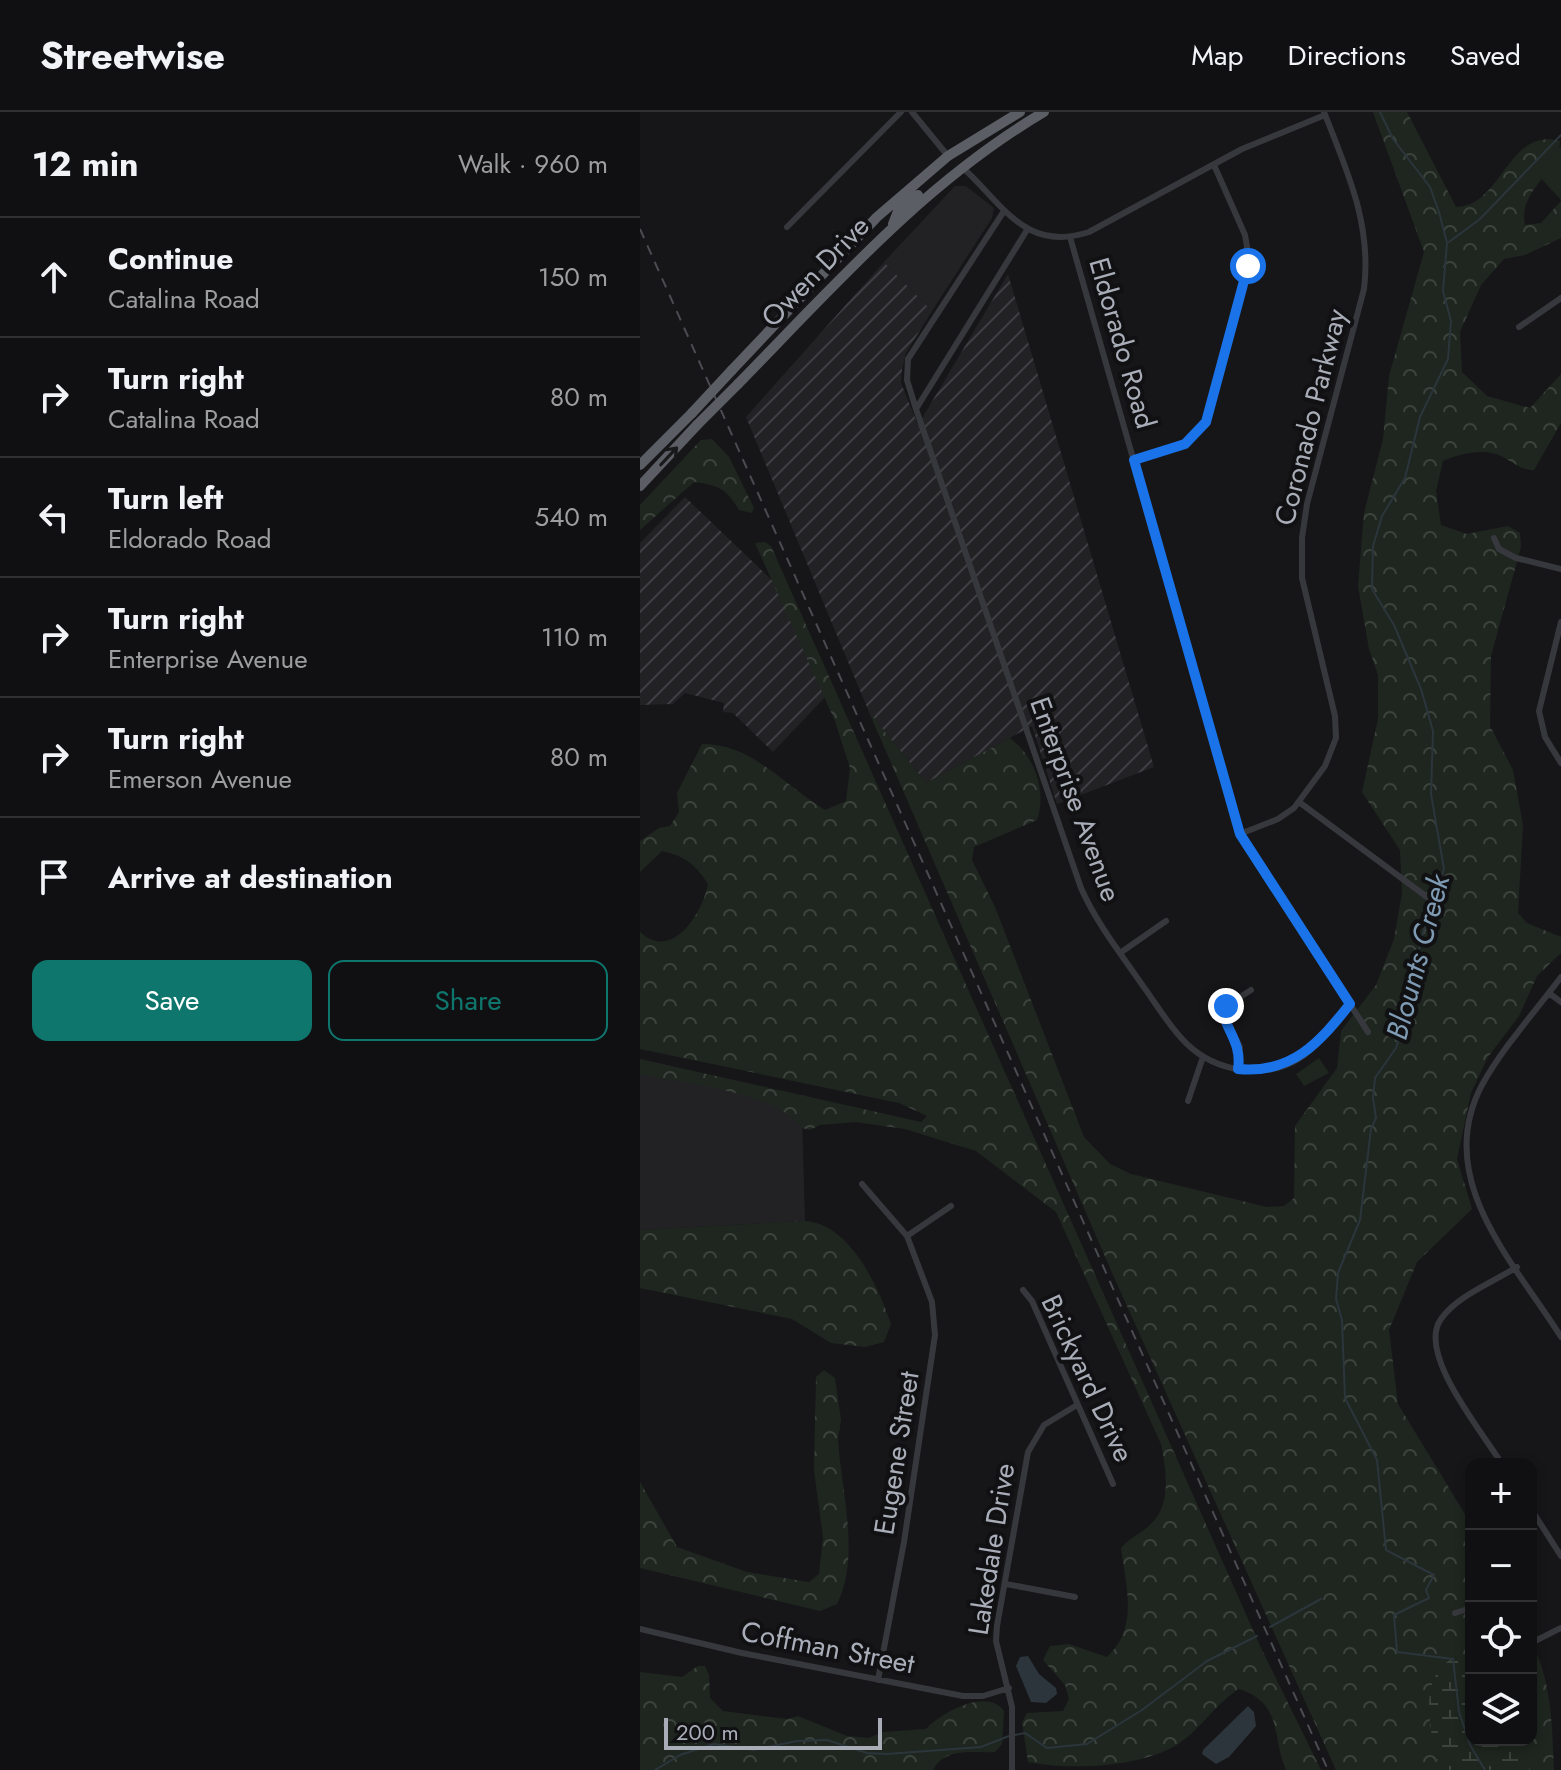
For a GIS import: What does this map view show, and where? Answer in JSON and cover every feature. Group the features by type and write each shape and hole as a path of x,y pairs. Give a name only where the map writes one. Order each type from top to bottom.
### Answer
{"highway":[{"name":"Owen Drive","path":"640,465 877,217 948,156 1022,112"},
{"path":"963,167 963,160 968,154 1020,119 1022,112"},
{"name":"Owen Drive","path":"640,486 892,226 963,167 1044,112"},
{"path":"892,226 898,211 952,165 948,156"}],"street":[{"path":"787,227 901,112"},
{"path":"912,112 948,156"},
{"path":"963,167 1004,211 1027,230 1050,237 1070,237 1089,232 1271,136 1324,114"},
{"name":"Coronado Parkway","path":"1240,834 1278,819 1299,802 1330,758 1336,726 1304,595 1301,560 1304,520 1366,272 1365,232 1356,194 1324,114"},
{"path":"1134,460 1185,444 1199,432 1210,413 1249,258 1245,235 1214,165"},
{"name":"Enterprise Avenue","path":"1004,211 908,359 907,380 1081,888 1120,953 1179,1036 1203,1057 1238,1069 1274,1068 1301,1058 1350,1004"},
{"path":"916,409 1027,230"},
{"name":"Eldorado Road","path":"1070,237 1240,834 1368,1032"},
{"path":"1519,327 1561,298"},
{"path":"1494,538 1499,549 1516,558 1561,569"},
{"path":"1561,622 1539,711 1545,737 1561,763"},
{"path":"1299,802 1431,900"},
{"path":"1120,953 1166,921"},
{"path":"1561,977 1484,1083 1468,1128 1467,1162 1473,1195 1486,1224 1561,1337"},
{"path":"1238,1069 1240,1047 1223,1013 1226,1006 1251,990"},
{"path":"1549,993 1561,1002"},
{"path":"1188,1101 1203,1057"},
{"path":"862,1184 907,1236 951,1206"},
{"name":"Eugene Street","path":"878,1680 935,1352 932,1302 907,1236"},
{"path":"1498,1458 1440,1366 1434,1340 1438,1323 1447,1312 1517,1267"},
{"name":"Brickyard Drive","path":"1023,1290 1032,1301 1113,1484"},
{"name":"Lakedale Drive","path":"1012,1770 1009,1688 996,1641 1028,1452 1044,1425 1077,1405"},
{"path":"1537,1518 1561,1556"},
{"path":"1006,1584 1075,1597"},
{"path":"1455,1613 1465,1610"},
{"path":"1537,1640 1561,1628"},
{"name":"Coffman Street","path":"640,1629 963,1696 983,1696 1009,1688"}],"shaded area":[{"path":"955,186 966,186 994,208 992,218 932,311 884,262"},
{"path":"884,262 932,311 906,353 902,369 901,383 918,425 1008,274 1154,767 1057,804 1032,726 926,783 869,712 746,417"},
{"path":"685,497 777,585 826,696 773,752 733,713 723,712 724,703 685,693 673,704 640,705 640,543"},
{"path":"640,1063 802,1113 805,1221 640,1230"},
{"path":"1028,1656 1039,1674 1056,1688 1057,1694 1046,1703 1031,1702 1016,1666 1020,1657"},
{"path":"1248,1706 1254,1712 1256,1726 1229,1757 1216,1764 1202,1754 1203,1750"}],"green space":[{"path":"1373,112 1407,112 1456,207 1472,204 1484,195 1516,155 1528,145 1542,140 1560,141 1554,162 1527,201 1524,213 1525,225 1541,223 1561,201 1561,238 1525,255 1504,259 1481,285 1460,332 1462,372 1487,396 1530,408 1561,374 1561,423 1534,470 1522,468 1490,453 1466,454 1443,461 1436,491 1441,525 1467,534 1508,526 1520,533 1521,547 1491,656 1490,726 1513,770 1523,825 1518,913 1527,923 1561,937 1561,953 1537,976 1519,1016 1488,1057 1471,1093 1457,1159 1472,1209 1417,1262 1389,1330 1398,1404 1465,1514 1465,1746 1537,1746 1537,1654 1547,1688 1554,1770 1336,1770 1113,1275 869,712 926,783 1010,738 1032,765 1041,798 1037,820 974,847 972,860 995,907 1084,1137 1110,1164 1131,1174 1267,1207 1284,1206 1294,1198 1295,1126 1337,1068 1341,1031 1376,985 1394,939 1402,893 1400,850 1362,792 1378,719 1378,675 1369,649 1358,586 1364,513 1383,439 1389,376 1424,252"},
{"path":"1561,147 1561,200 1535,172"},
{"path":"712,439 729,457 754,508 752,513 739,510 721,489 694,482 640,530 640,505 701,440"},
{"path":"765,542 771,546 1261,1648 1321,1770 1286,1770 1270,1712 1253,1695 1239,1689 1182,1741 1158,1754 1101,1765 1062,1766 1028,1762 1022,1723 1027,1713 1063,1711 1069,1699 1065,1685 1043,1660 1050,1646 1069,1644 1107,1657 1117,1646 1127,1620 1128,1606 1121,1548 1158,1516 1166,1486 1161,1444 1056,1212 976,1151 905,1129 855,1122 820,1125 810,1130 802,1128 773,1106 752,1098 640,1074 640,1059 921,1122 927,1116 899,1103 640,1049 640,932 652,940 674,938 692,920 708,884 689,862 662,851 640,872 640,841 659,828 670,826 679,812 677,793 702,744 720,746 752,758 825,810 846,801 850,768 835,721 755,543"},
{"path":"1319,1058 1329,1073 1304,1086 1296,1074"},
{"path":"805,1221 836,1233 860,1259 891,1324 884,1342 865,1347 831,1343 792,1319 640,1288 640,1230"},
{"path":"824,1370 835,1378 841,1420 838,1439 848,1523 848,1565 837,1604 820,1611 640,1568 640,1482 677,1547 747,1572 809,1582 819,1574 823,1537 814,1470 816,1377"},
{"path":"1458,1656 1465,1658 1465,1746 1522,1746 1530,1770 1440,1770 1429,1707 1435,1676 1444,1664"},
{"path":"698,1666 705,1666 709,1675 710,1698 723,1711 787,1719 798,1716 847,1736 869,1738 883,1732 926,1729 953,1710 987,1701 1004,1711 1002,1744 995,1752 952,1754 933,1770 640,1770 640,1672 682,1677"}],"waterway":[{"name":"Blounts Creek","path":"1380,112 1393,139 1430,187 1447,243 1443,291 1451,321 1448,359 1420,417 1405,478 1382,516 1373,546 1372,589 1394,625 1421,689 1433,731 1431,794 1444,869 1420,942 1415,991 1396,1048 1375,1078 1373,1098 1376,1118 1371,1129 1360,1220 1338,1273 1336,1299 1342,1320 1345,1398 1377,1460 1386,1550 1434,1575 1426,1590 1429,1598 1394,1615 1397,1652 1453,1659 1459,1712 1470,1745 1485,1770"},
{"path":"1449,242 1480,219 1561,135"},
{"path":"1270,1627 1321,1599"},
{"path":"1015,1735 1025,1733 1047,1748 1087,1744 1142,1710 1207,1661 1257,1636"},
{"path":"655,1770 680,1755 714,1744 754,1750 797,1741 827,1740 867,1753 887,1754 981,1747 1009,1736"}],"railway":[{"path":"640,229 1328,1770"}],"route":[{"path":"1226,1006 1223,1013 1225,1022 1240,1047 1238,1069 1255,1070 1274,1068 1301,1058 1350,1004 1240,834 1134,460 1185,444 1206,422 1248,266"}]}
